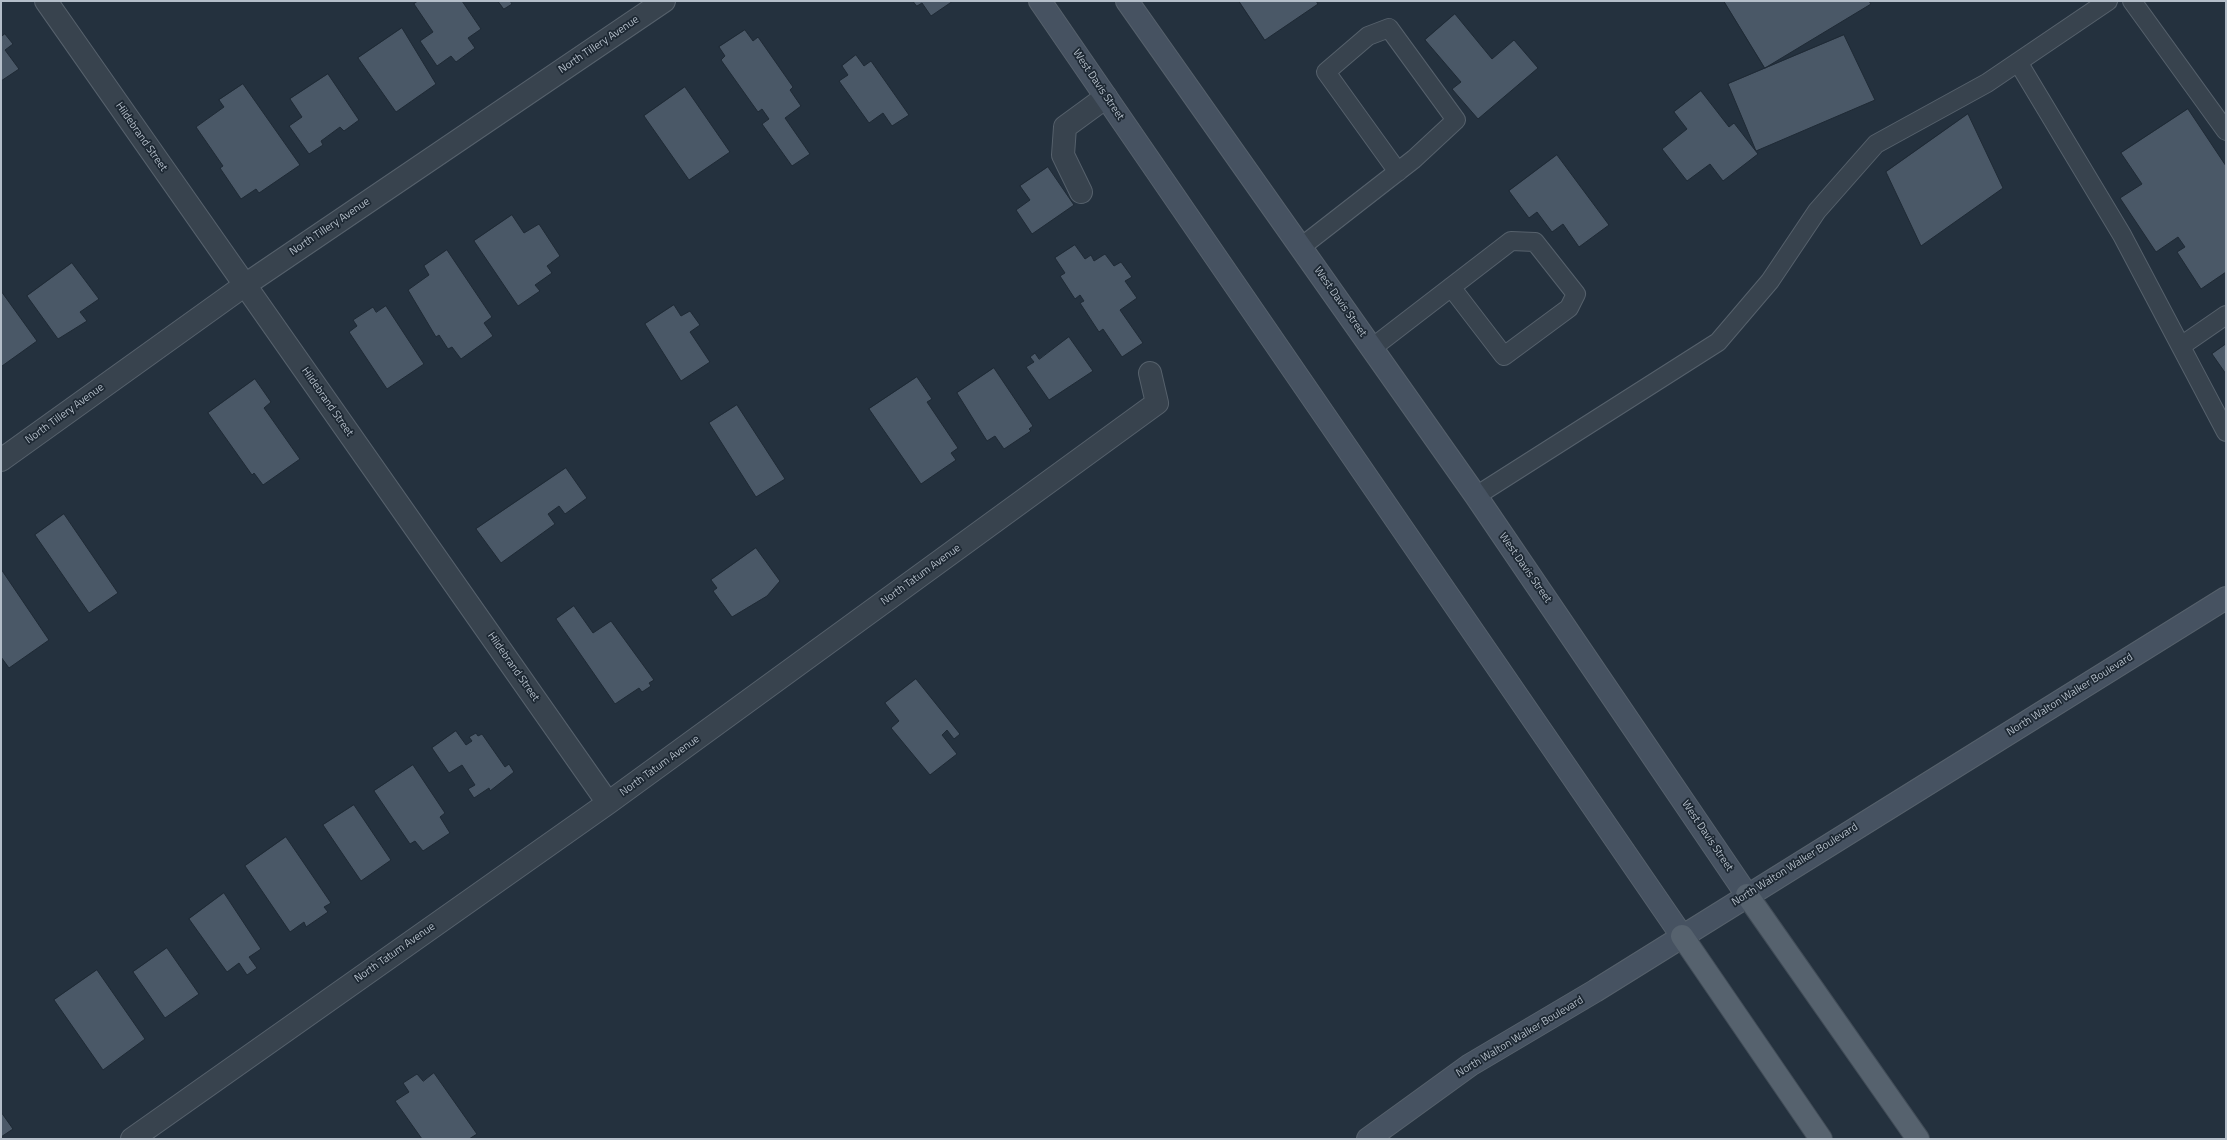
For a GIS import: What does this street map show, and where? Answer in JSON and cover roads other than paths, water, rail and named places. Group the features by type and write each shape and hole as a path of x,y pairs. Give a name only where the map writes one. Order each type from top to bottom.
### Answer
{"main road":[{"name":"West Davis Street","path":"1040,1 1821,1139"},
{"name":"West Davis Street","path":"1127,1 1476,496 1747,895 1918,1139"},
{"name":"North Walton Walker Boulevard","path":"1368,1139 1470,1065 1595,991 2226,598"}],"street":[{"name":"Hildebrand Street","path":"46,1 608,803"},
{"name":"North Tillery Avenue","path":"1,460 245,285 664,1"},
{"path":"1080,192 1063,156 1065,127 1106,97"},
{"name":"North Tatum Avenue","path":"132,1139 608,803 1157,403 1150,373"}],"lane":[{"path":"1476,496 1718,342 1770,281 1817,211 1876,144 1987,82 2108,1"},
{"path":"2132,1 2226,131"},
{"path":"1301,247 1398,172 1456,120 1389,28 1368,36 1326,72 1398,172"},
{"path":"2018,62 2122,235 2226,432"},
{"path":"1372,348 1510,241 1535,242 1576,294 1569,308 1504,356 1451,287"},
{"path":"2181,346 2226,315"}]}
